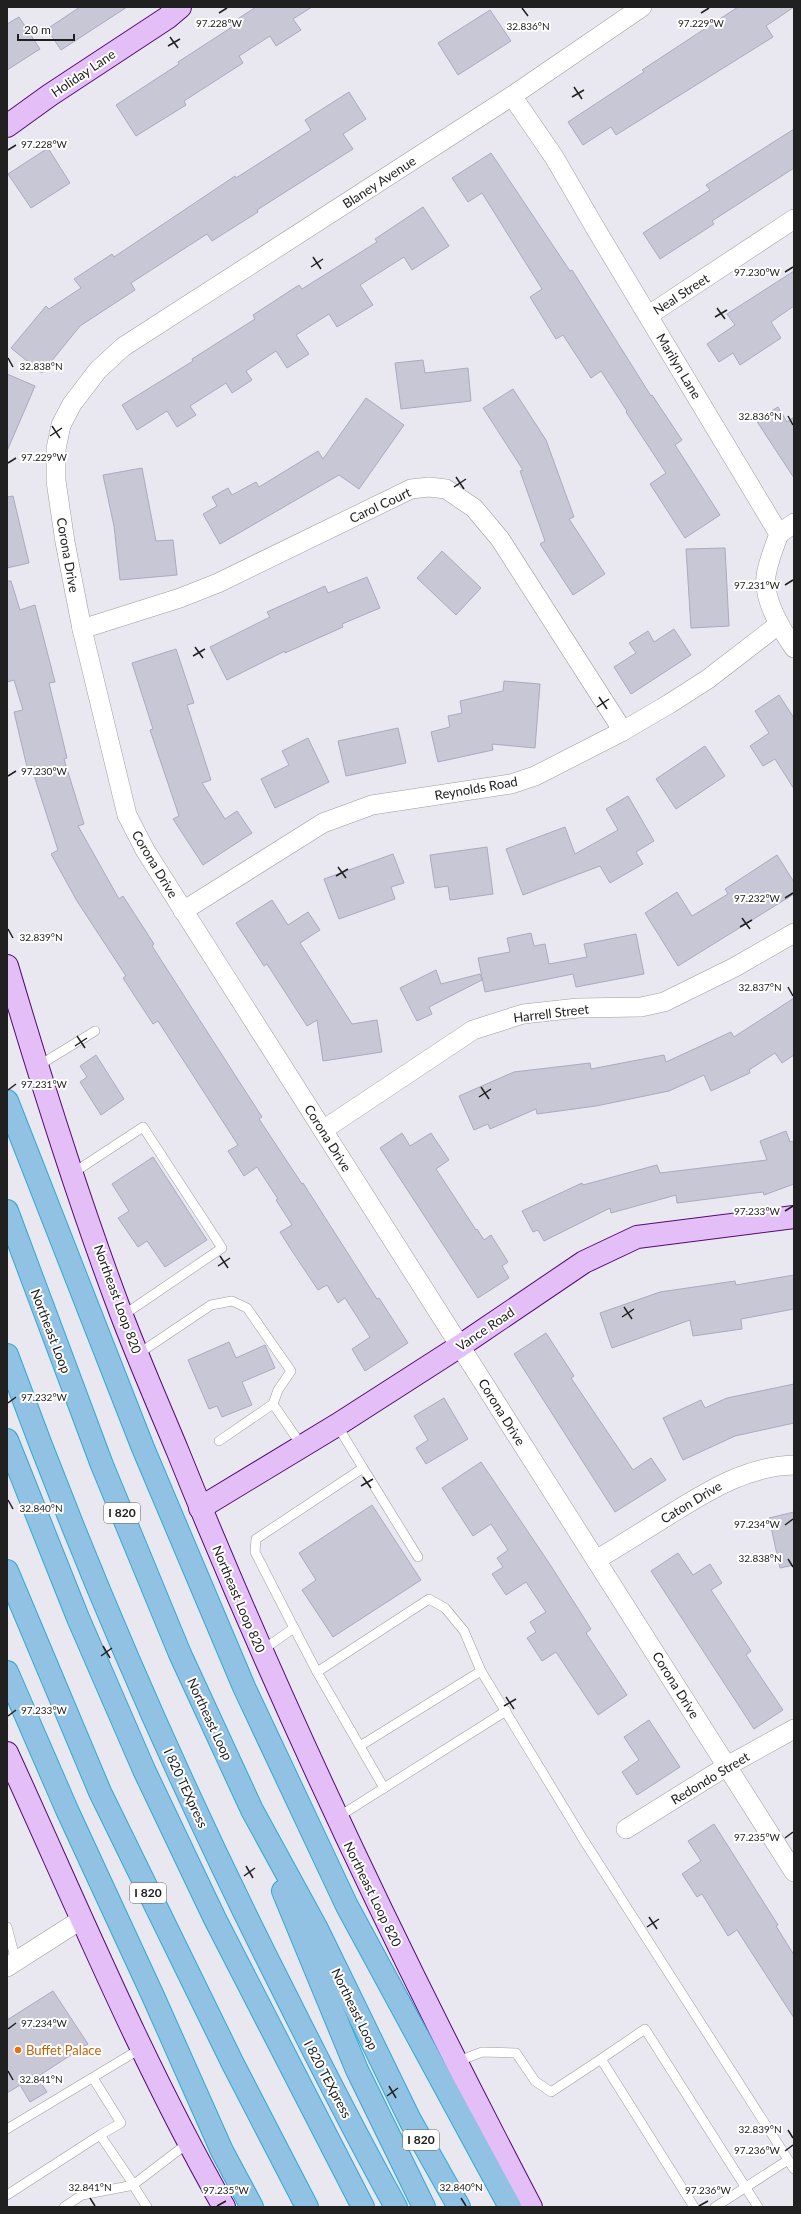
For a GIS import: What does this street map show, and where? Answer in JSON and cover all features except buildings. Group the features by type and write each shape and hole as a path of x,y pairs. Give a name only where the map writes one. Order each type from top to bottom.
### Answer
{"highway":[{"path":"7,1101 143,1448 244,1687 347,1906 510,2207"},
{"name":"Northeast Loop","path":"7,1211 105,1472 180,1654 252,1810 317,1929 410,2120 459,2207"},
{"name":"I 820 TEXpress","path":"7,1355 102,1595 165,1742 235,1896 310,2044 396,2207"},
{"path":"7,1440 78,1618 144,1770 214,1920 362,2207"},
{"name":"I 820","path":"7,1571 100,1792 209,2017 307,2207"},
{"path":"7,1672 67,1810 153,1996 222,2151 252,2207"},
{"path":"252,1810 300,1935 357,2070 424,2207"}],"main road":[{"name":"Holiday Lane","path":"7,126 169,11"},
{"name":"Northeast Loop 820","path":"7,966 37,1067 122,1316 200,1508 261,1651 337,1818 455,2062 531,2207"},
{"name":"Vance Road","path":"200,1508 337,1425 460,1346 584,1262 637,1237 794,1217"},
{"path":"7,1753 140,2049 188,2143 224,2207"}],"street":[{"name":"Blaney Avenue","path":"115,354 123,347 512,96 642,7"},
{"name":"Marilyn Lane","path":"512,96 554,156 778,534"},
{"name":"Neal Street","path":"649,315 794,219"},
{"name":"Corona Drive","path":"115,354 98,370 72,404 61,426 56,449 56,481 64,535 82,629 126,815 145,850 183,912 794,1872"},
{"name":"Carol Court","path":"82,629 180,598 218,583 411,489 429,487 446,489 474,508 500,539 623,731"},
{"path":"794,523 778,534 766,577 769,600 778,625 794,648"},
{"name":"Reynolds Road","path":"183,912 323,824 372,805 510,784 535,776 623,731 669,704 701,683 778,625"},
{"name":"Harrell Street","path":"323,1130 473,1030 523,1014 578,1008 641,1007 664,1002 734,967 794,933"},
{"name":"Caton Drive","path":"596,1560 718,1485 748,1473 781,1465 794,1465"},
{"name":"Redondo Street","path":"626,1828 727,1766 794,1729"},
{"path":"12,1964 82,1919"}],"lane":[{"path":"37,1067 94,1030"},
{"path":"73,1173 143,1127 222,1248 122,1316"},
{"path":"138,1354 211,1305 232,1301 247,1308 291,1371 278,1390 272,1404 219,1441"},
{"path":"272,1404 302,1446"},
{"path":"337,1425 418,1556"},
{"path":"363,1468 256,1540 255,1552 317,1672 384,1788"},
{"path":"317,1672 429,1599 445,1608 464,1630 481,1671 583,1840 794,2170"},
{"path":"261,1651 294,1628"},
{"path":"360,1746 481,1671"},
{"path":"337,1818 506,1711"},
{"path":"7,1927 12,1964"},
{"path":"455,2062 482,2052 516,2053 535,2081 551,2092 645,2029 758,2207"},
{"path":"7,2130 140,2049"},
{"path":"601,2059 694,2207"},
{"path":"7,2195 121,2123 93,2078"},
{"path":"100,2135 147,2207"},
{"path":"64,2207 82,2195 134,2185 188,2143"},
{"path":"715,2207 788,2160"}],"place":[{"name":"Buffet Palace","path":"18,2050"}]}
